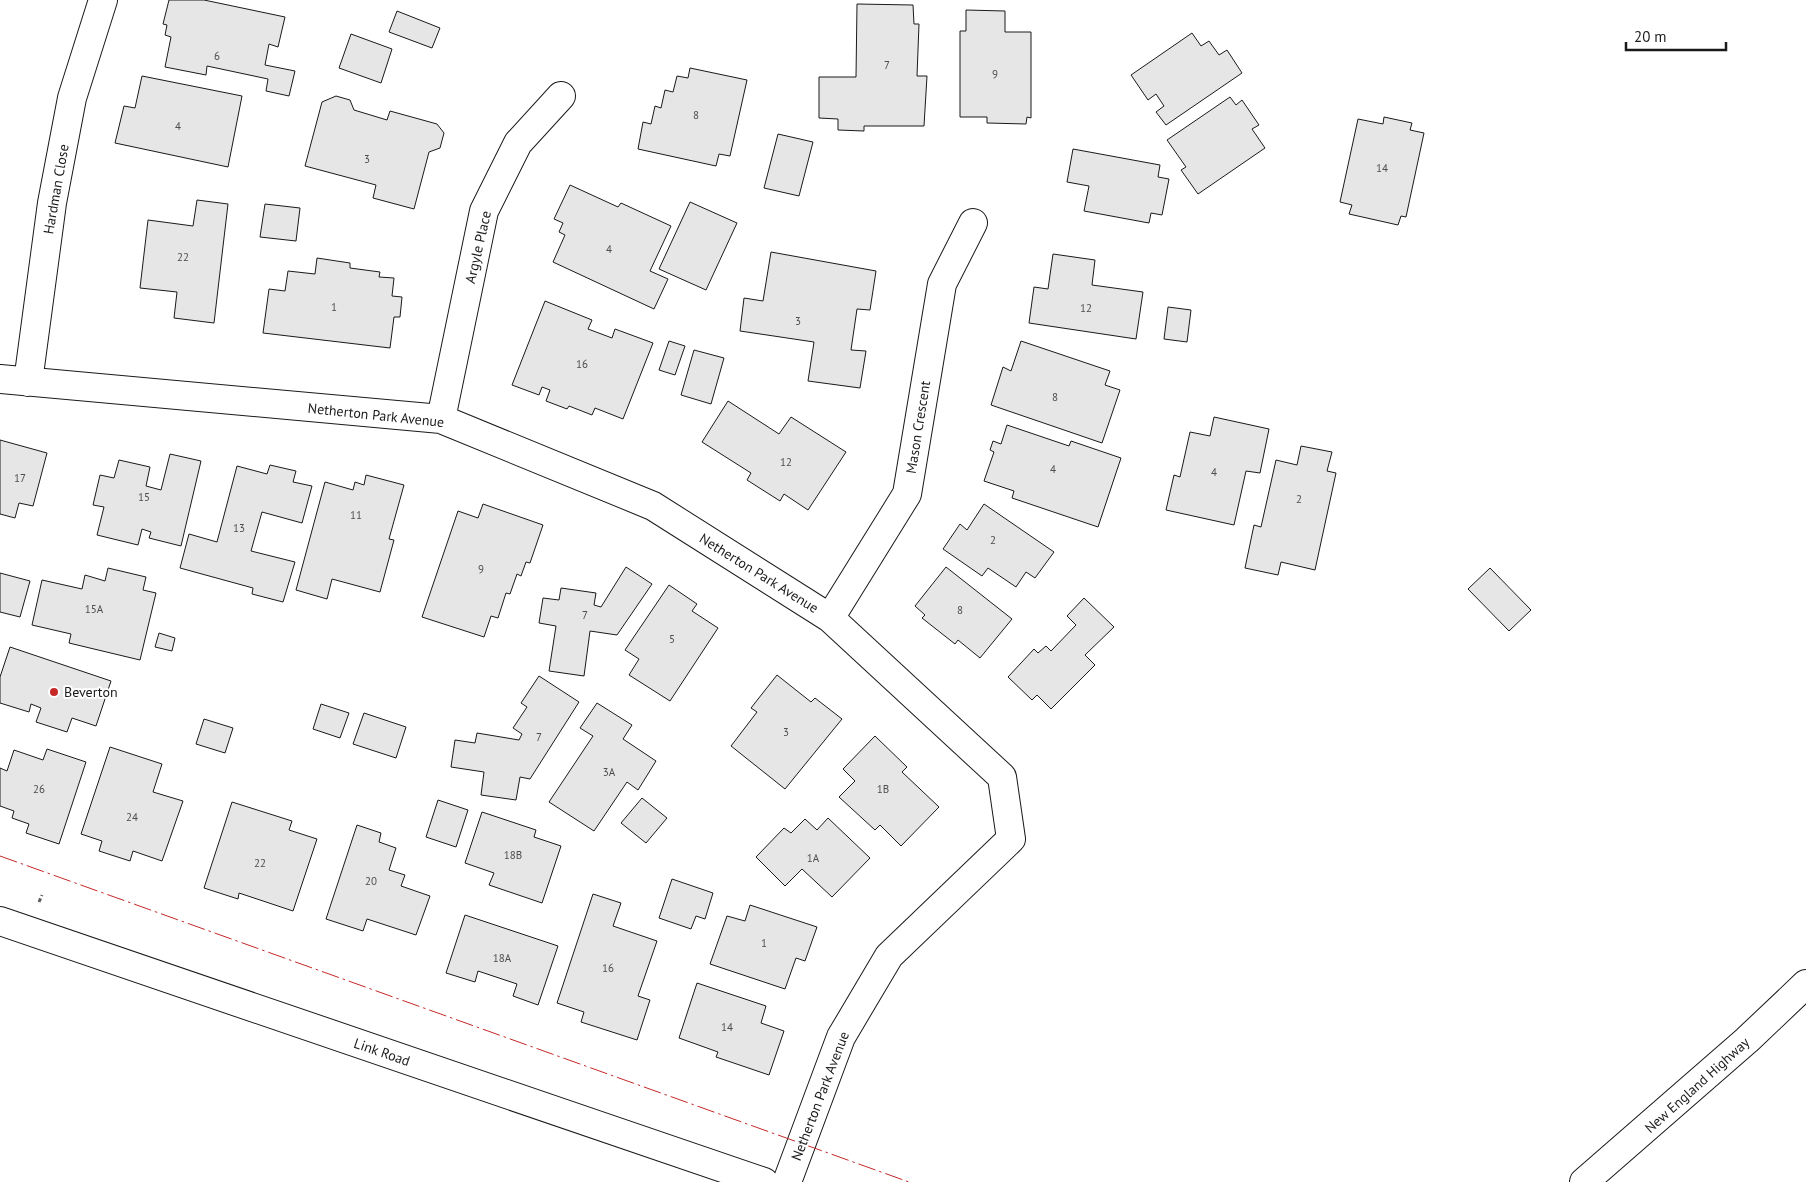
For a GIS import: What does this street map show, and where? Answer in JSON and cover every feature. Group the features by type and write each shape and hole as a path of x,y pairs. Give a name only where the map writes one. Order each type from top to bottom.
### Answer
{"main road":[{"name":"Hardman Close","path":"28,382 52,203 66,126 72,98 103,0"},
{"name":"Argyle Place","path":"441,419 484,212 518,143 561,96"},
{"name":"Mason Crescent","path":"830,618 907,494 942,284 973,223"},
{"name":"Netherton Park Avenue","path":"0,379 441,419 653,506 830,618 1002,778 1010,839 889,956 841,1037 787,1182"},
{"name":"Link Road","path":"0,921 764,1182"},
{"name":"New England Highway","path":"1584,1182 1732,1053 1806,984"}],"building":[{"path":"169,0 204,0 285,17 278,47 269,44 265,65 295,71 289,96 266,91 268,79 207,66 206,75 165,67 171,37 165,35 167,25 163,24"},
{"path":"857,4 913,5 914,24 919,24 917,76 927,76 924,126 864,126 864,131 838,130 838,119 819,118 819,77 856,77"},
{"path":"966,10 1005,11 1005,32 1031,32 1031,118 1027,117 1026,124 987,123 987,117 960,117 960,31 966,31"},
{"path":"397,11 440,28 432,48 389,32"},
{"path":"1192,33 1201,46 1209,41 1219,55 1227,50 1242,73 1166,125 1156,112 1164,106 1156,94 1148,100 1131,75"},
{"path":"351,34 392,49 381,83 339,68"},
{"path":"690,68 747,80 730,156 719,154 716,166 638,149 643,122 651,124 655,106 661,108 665,90 673,92 677,76 688,78"},
{"path":"142,76 242,96 228,167 115,143 124,106 135,108"},
{"path":"336,96 350,100 354,110 387,120 390,111 437,124 444,133 440,148 429,152 414,209 373,198 376,185 305,166 322,102"},
{"path":"1230,97 1236,105 1242,100 1259,125 1252,129 1265,148 1198,194 1181,170 1186,167 1167,140"},
{"path":"1384,117 1412,123 1410,130 1424,133 1406,217 1401,216 1398,225 1349,214 1352,205 1340,202 1358,119 1383,124"},
{"path":"778,134 813,142 799,196 764,188"},
{"path":"1073,149 1160,165 1158,177 1169,179 1162,215 1151,213 1149,223 1084,211 1089,186 1067,182"},
{"path":"570,185 618,207 621,203 671,226 650,271 668,279 654,309 553,262 565,235 559,232 563,223 554,219"},
{"path":"197,200 228,204 214,323 174,318 177,292 140,288 148,220 193,226"},
{"path":"690,202 737,223 706,290 659,269"},
{"path":"265,204 300,208 296,241 260,237"},
{"path":"771,252 876,271 870,310 857,309 851,350 866,351 860,388 808,381 814,342 740,331 744,298 763,301"},
{"path":"1053,254 1095,260 1092,285 1143,292 1136,339 1029,323 1034,287 1048,289"},
{"path":"317,258 350,263 350,268 380,272 379,277 394,278 392,296 402,297 400,317 394,317 390,348 263,333 269,289 285,291 288,271 315,274"},
{"path":"545,301 592,320 588,329 612,338 615,329 653,343 623,419 595,408 592,415 569,406 567,409 546,401 550,390 542,387 539,395 512,385"},
{"path":"1168,307 1191,310 1187,342 1164,339"},
{"path":"669,341 685,346 675,375 659,370"},
{"path":"1021,341 1110,371 1105,385 1120,390 1102,443 991,405 1003,367 1011,371"},
{"path":"694,350 724,358 711,404 681,395"},
{"path":"728,401 779,434 791,417 846,452 808,510 784,494 780,501 747,480 751,473 702,442"},
{"path":"1214,417 1269,429 1260,473 1246,471 1234,525 1166,510 1174,475 1180,477 1190,432 1210,436"},
{"path":"1007,425 1069,446 1071,441 1121,458 1098,527 1012,498 1014,491 984,481 994,452 990,450 993,441 1001,444"},
{"path":"0,440 47,453 33,506 19,503 15,518 0,514"},
{"path":"1301,446 1332,452 1327,471 1336,473 1315,570 1281,562 1278,575 1245,568 1254,525 1261,527 1276,460 1297,465"},
{"path":"170,454 201,461 181,546 149,538 151,532 142,529 138,545 97,535 104,507 93,505 100,475 114,478 119,460 150,467 146,486 161,490"},
{"path":"270,465 296,471 293,482 312,486 302,523 262,512 251,551 295,562 283,602 252,594 253,588 180,568 189,534 217,542 237,466 267,474"},
{"path":"366,475 404,485 389,539 394,540 380,592 332,579 327,599 296,590 325,482 353,490 355,482 364,485"},
{"path":"483,504 543,525 530,563 526,562 521,576 517,574 510,594 506,593 498,618 491,616 484,637 422,617 458,511 478,518"},
{"path":"984,504 1054,552 1035,578 1026,572 1016,587 988,568 982,576 943,549 960,524 967,530"},
{"path":"626,567 652,584 617,635 590,631 584,676 549,671 556,626 539,623 543,598 559,600 561,588 596,593 594,605 601,607"},
{"path":"946,567 1012,619 980,658 958,640 955,644 922,618 925,615 915,606"},
{"path":"108,568 146,577 143,590 156,593 140,660 69,643 71,634 32,625 42,580 82,589 85,575 105,581"},
{"path":"1490,568 1531,610 1509,631 1468,589"},
{"path":"0,573 30,581 20,617 0,612"},
{"path":"669,585 697,604 692,611 718,628 670,701 629,675 639,659 625,650"},
{"path":"1084,598 1114,627 1085,655 1095,665 1051,709 1037,695 1032,700 1008,677 1034,649 1038,653 1046,646 1051,651 1076,625 1067,616"},
{"path":"159,633 175,638 172,651 155,647"},
{"name":"Beverton","path":"10,647 111,681 96,726 72,718 67,732 36,722 41,708 31,704 29,712 0,703 0,677"},
{"path":"777,675 811,702 815,698 842,719 785,789 731,746 757,712 751,708"},
{"path":"539,676 579,702 530,779 520,777 516,800 481,795 484,772 451,767 455,740 475,743 477,733 519,740 522,734 513,728 527,707 521,703"},
{"path":"597,703 632,725 623,739 656,761 638,790 627,782 594,831 549,802 593,736 580,728"},
{"path":"321,704 349,713 340,738 313,729"},
{"path":"364,713 406,727 396,758 353,744"},
{"path":"204,719 233,728 225,753 196,744"},
{"path":"875,736 907,767 902,772 939,807 901,846 880,825 875,830 839,797 855,781 843,769"},
{"path":"110,747 162,764 153,792 183,801 162,861 133,851 130,861 99,851 102,841 81,834"},
{"path":"47,749 86,762 59,844 26,833 29,824 12,818 14,811 0,806 0,768 7,771 14,750 43,760"},
{"path":"642,798 667,818 646,843 621,823"},
{"path":"438,800 468,810 456,847 426,837"},
{"path":"232,802 292,821 289,830 317,839 293,911 239,893 238,899 204,888"},
{"path":"482,812 536,830 534,837 561,846 542,903 489,885 494,873 465,863"},
{"path":"828,818 870,858 832,897 802,869 785,886 756,857 784,828 791,833 805,819 817,830"},
{"path":"357,825 381,833 379,842 396,848 389,870 405,875 401,886 430,896 416,935 367,919 363,931 326,919"},
{"path":"672,879 713,893 705,919 696,916 691,929 659,918"},
{"path":"593,894 621,903 613,926 657,941 638,996 650,1000 637,1040 581,1022 584,1012 557,1003"},
{"path":"750,905 817,927 805,961 796,958 785,989 710,964 727,916 745,921"},
{"path":"465,915 558,946 538,1005 513,996 517,984 478,971 475,982 446,973"},
{"path":"697,983 766,1006 761,1023 784,1031 769,1075 716,1057 718,1052 679,1038"}],"power":[{"path":"0,856 909,1182"}],"place":[{"name":"Beverton","path":"54,692"}]}
